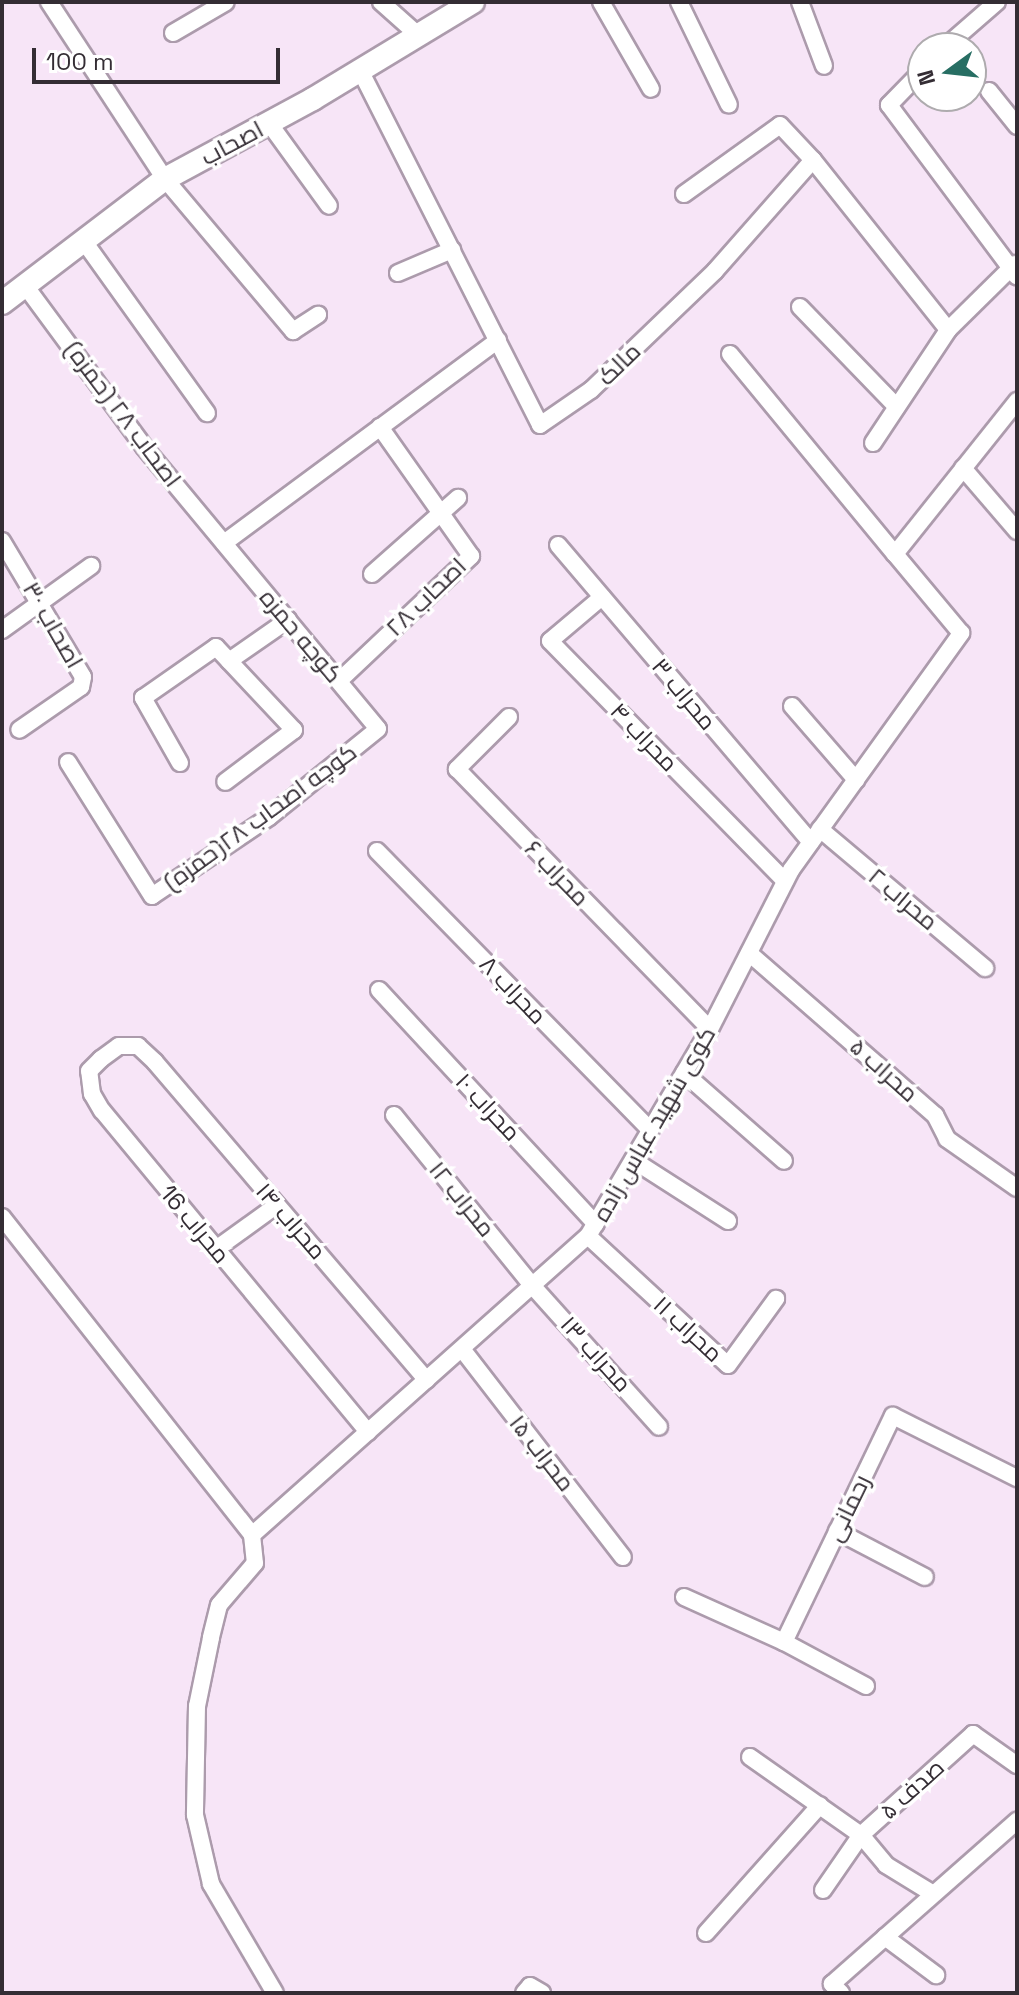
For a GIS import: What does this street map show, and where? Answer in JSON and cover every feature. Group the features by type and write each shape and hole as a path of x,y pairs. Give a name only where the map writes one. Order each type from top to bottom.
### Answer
{"main road":[{"name":"اصحاب","path":"2,303 165,179 269,123 473,2"}],"street":[{"path":"49,2 165,179 293,331 318,315"},
{"path":"173,33 226,2"},
{"path":"381,2 418,35"},
{"path":"601,2 651,89"},
{"path":"679,2 729,105"},
{"path":"800,2 824,66"},
{"path":"962,32 997,2"},
{"name":"مالک","path":"360,70 540,425 591,390 693,293 813,160"},
{"path":"873,443 948,330 1015,269 889,105 907,86"},
{"path":"989,91 1017,126"},
{"path":"269,123 329,206"},
{"path":"684,194 780,125 813,160 948,330"},
{"path":"83,240 207,413"},
{"path":"398,273 452,250"},
{"name":"اصحاب ۲۸ (حمزه)","path":"24,284 144,447 224,543"},
{"path":"800,307 897,407"},
{"path":"224,543 498,340"},
{"path":"730,354 895,554 1017,401"},
{"name":"اصحاب ۲۸","path":"339,681 471,556 439,515 380,427"},
{"path":"963,468 1017,531"},
{"path":"372,574 458,498"},
{"name":"اصحاب ۳۰","path":"2,541 40,599 83,682 19,730"},
{"name":"کوچه حمزه","path":"224,543 378,729"},
{"name":"محراب ۳","path":"558,545 816,836"},
{"name":"کوی شهید عباس زاده","path":"252,1535 592,1230 710,1029 785,881 961,633 895,554"},
{"path":"2,630 40,599 91,566"},
{"name":"محراب ۴","path":"602,597 550,641 785,881"},
{"path":"229,661 288,620"},
{"path":"180,763 143,698 216,647 294,730 225,782"},
{"path":"792,706 856,780"},
{"name":"محراب ۶","path":"509,717 457,769 710,1029"},
{"name":"کوچه اصحاب ۲۸(حمزه)","path":"68,762 152,896 269,817 378,729"},
{"name":"محراب ۲","path":"816,836 985,968"},
{"name":"محراب ۸","path":"377,851 650,1130"},
{"name":"محراب ۵","path":"749,953 935,1115 947,1139 1017,1188"},
{"name":"محراب ۱۰","path":"379,990 592,1230"},
{"name":"محراب 16","path":"155,1062 138,1046 119,1046 89,1071 92,1094 368,1432"},
{"name":"محراب ۱۴","path":"155,1062 427,1380"},
{"path":"684,1073 784,1161"},
{"name":"محراب ۱۲","path":"394,1115 530,1283"},
{"path":"633,1160 728,1221"},
{"path":"216,1249 277,1205"},
{"path":"2,1217 252,1535 255,1563 219,1605 197,1706 195,1815 211,1884 275,1993"},
{"name":"محراب ۱۱","path":"592,1230 728,1365 776,1299"},
{"name":"محراب ۱۳","path":"530,1283 659,1427"},
{"name":"محراب ۱۵","path":"462,1349 623,1557"},
{"name":"رحمانی","path":"784,1642 893,1416 1017,1478"},
{"path":"837,1531 925,1577"},
{"path":"684,1597 784,1642 866,1686"},
{"name":"صدف ۵","path":"823,1890 861,1835 973,1734 1017,1765"},
{"path":"750,1757 861,1835 886,1865 930,1892"},
{"path":"706,1933 820,1805"},
{"path":"841,1993 832,1984 930,1892 1017,1821"},
{"path":"885,1937 936,1975"},
{"path":"524,1993 530,1986 542,1993"}]}
